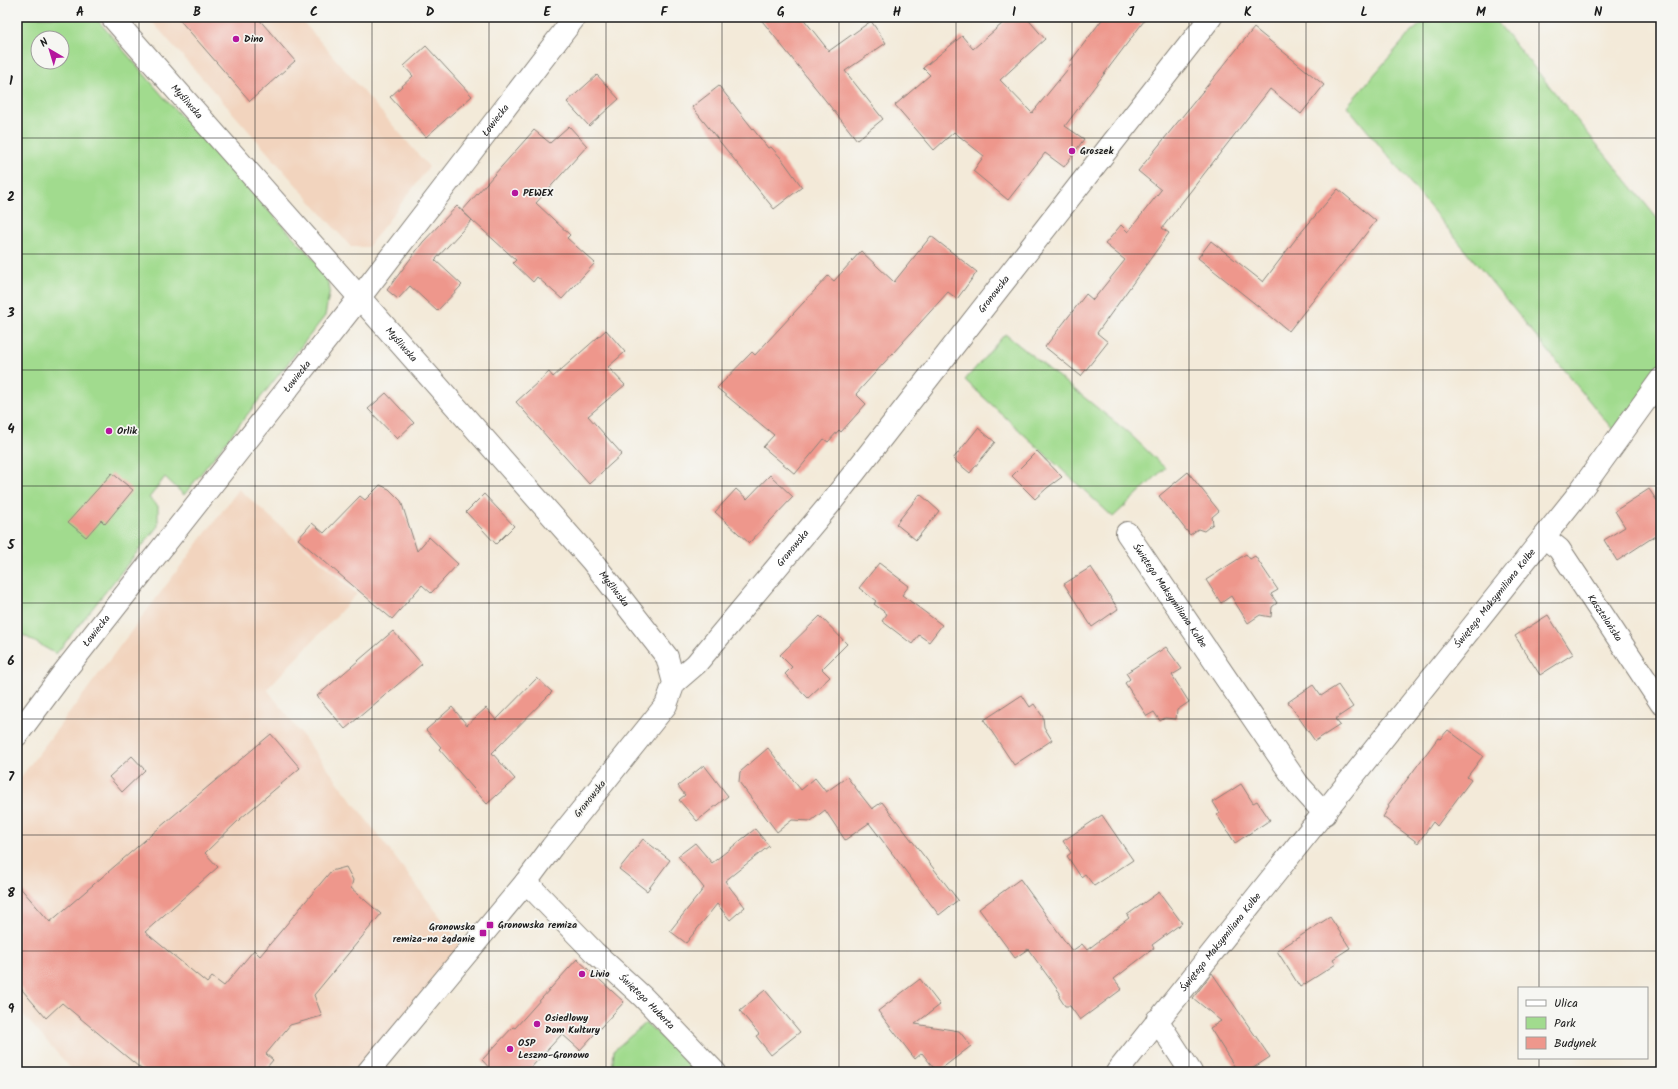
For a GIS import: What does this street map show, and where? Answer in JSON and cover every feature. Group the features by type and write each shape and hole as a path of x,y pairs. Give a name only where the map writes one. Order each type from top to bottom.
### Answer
{"street":[{"name":"Myśliwska","path":"112,17 592,561 667,657 674,683"},
{"name":"Łowiecka","path":"17,735 64,672 360,297 575,17"},
{"name":"Gronowska","path":"368,1072 526,882 552,847 666,704 674,683 696,664 829,505 1211,17"},
{"name":"Świętego Maksymiliana Kolbe","path":"1117,1072 1157,1020 1325,814 1575,498 1661,379"},
{"name":"Świętego Maksymiliana Kolbe","path":"1127,533 1298,784 1325,814"},
{"name":"Kasztelańska","path":"1544,537 1559,549 1661,703"},
{"name":"Świętego Huberta","path":"526,882 594,952 643,997 716,1072"},
{"path":"1157,1020 1191,1072"}],"shaded area":[{"path":"148,17 299,17 429,167 368,247 351,247"},
{"path":"239,489 357,594 267,689 467,952 368,1072 74,1072 17,1008 17,782"}],"green space":[{"path":"17,17 95,17 168,102 323,269 330,289 325,316 184,495 165,477 149,498 158,506 158,526 56,654 23,635 17,636"},
{"path":"1430,17 1493,17 1661,223 1661,372 1614,431 1347,106 1411,32"},
{"path":"1005,334 1130,434 1165,468 1113,517 965,380"},
{"path":"646,1023 701,1072 612,1072 614,1050"}],"building":[{"name":"Dino","path":"177,17 257,17 295,61 250,101"},
{"path":"759,17 802,17 829,51 871,21 886,43 845,71 883,119 857,140"},
{"path":"1010,17 1026,17 1045,39 1000,80 1032,113 1072,64 1070,62 1104,17 1147,17 1065,126 1084,139 1064,167 1045,153 1008,200 973,171 984,156 954,132 934,150 895,105 930,75 923,68 962,36 973,49"},
{"path":"1254,28 1324,85 1301,114 1270,89 1162,228 1169,233 1097,333 1108,342 1081,376 1045,347 1086,294 1093,300 1125,260 1105,244 1121,225 1128,232 1161,190 1138,171"},
{"path":"426,46 472,96 426,137 390,97 413,76 404,66"},
{"path":"597,75 619,99 589,126 567,102"},
{"path":"719,86 768,148 771,147 781,158 802,187 774,209 692,107"},
{"path":"569,126 587,146 536,203 570,235 567,238 595,263 562,299 537,277 533,282 513,263 516,260 462,211 534,130 550,143"},
{"path":"1338,189 1376,221 1289,331 1198,258 1211,241 1263,282 1298,236"},
{"path":"457,206 472,220 435,260 462,285 437,311 410,286 398,299 387,290 423,242"},
{"path":"931,236 977,272 957,299 948,292 856,394 866,404 841,432 839,430 828,442 824,439 795,474 763,447 774,435 717,388 752,352 755,355 828,276 834,281 861,251 894,282"},
{"path":"606,330 625,352 608,367 625,385 588,416 622,454 589,484 516,402 549,372 553,377"},
{"path":"386,393 414,423 397,439 368,409"},
{"path":"978,428 995,442 970,473 953,459"},
{"path":"1037,451 1062,477 1035,499 1012,476"},
{"path":"1188,472 1219,511 1212,517 1213,524 1204,531 1198,529 1190,535 1159,496"},
{"path":"112,473 133,490 105,524 101,520 86,537 68,522"},
{"path":"770,475 793,497 749,543 715,512 736,489 747,499"},
{"path":"380,485 389,489 401,501 417,551 429,537 458,564 431,593 422,585 392,619 298,539 312,523 324,533 360,496 365,500"},
{"path":"1649,489 1661,507 1661,532 1617,561 1604,540 1625,527 1615,511"},
{"path":"484,494 514,526 496,544 466,512"},
{"path":"920,494 939,511 916,540 896,524"},
{"path":"1246,554 1250,559 1255,556 1278,590 1271,594 1277,603 1272,607 1271,617 1260,615 1248,623 1231,596 1221,603 1206,580"},
{"path":"879,563 909,586 902,595 942,625 929,642 919,635 912,644 882,621 887,614 874,604 876,601 859,588"},
{"path":"1091,567 1118,609 1092,627 1064,584"},
{"path":"1548,615 1573,654 1540,675 1515,636"},
{"path":"820,616 847,644 822,669 830,677 808,698 785,674 792,667 780,655"},
{"path":"393,631 422,664 345,729 317,696"},
{"path":"1166,647 1182,669 1172,675 1189,702 1177,710 1176,719 1165,718 1160,721 1154,712 1147,716 1125,683 1130,679 1126,673"},
{"path":"537,678 552,692 492,753 515,779 487,804 439,749 441,747 426,730 452,707 467,725 486,708 496,720"},
{"path":"1313,685 1321,696 1338,685 1353,707 1335,719 1340,725 1315,741 1288,702"},
{"path":"1022,695 1030,707 1034,704 1043,717 1044,727 1052,740 1014,765 984,720"},
{"path":"1448,730 1483,756 1467,777 1471,780 1437,826 1433,822 1418,843 1383,817 1389,807 1388,805 1438,738 1440,739"},
{"path":"271,734 300,768 240,819 205,853 218,867 145,932 207,983 212,977 224,986 254,950 260,956 331,871 346,867 353,880 351,888 381,914 314,995 322,1016 290,1025 266,1054 273,1060 263,1072 145,1072 62,1003 46,1018 17,984 17,884 50,922"},
{"path":"768,748 801,790 815,778 826,792 847,777 872,809 882,802 958,900 939,915 869,823 845,840 825,810 811,821 792,820 777,832 739,782 740,772"},
{"path":"132,756 145,770 122,792 109,777"},
{"path":"704,765 728,796 697,821 679,800 685,795 678,786"},
{"path":"1241,784 1253,803 1257,801 1270,820 1235,843 1217,815 1220,813 1213,802"},
{"path":"1102,815 1133,860 1094,886 1085,874 1081,877 1067,856 1071,853 1063,841"},
{"path":"755,829 769,846 725,881 745,907 730,920 717,904 686,943 670,931 704,888 678,856 695,843 712,863"},
{"path":"643,839 670,860 647,891 619,869"},
{"path":"1020,879 1072,951 1082,944 1087,950 1129,918 1127,915 1159,892 1182,923 1152,945 1154,948 1114,979 1122,989 1080,1020 1070,1006 1065,1006 1059,997 1060,993 1028,949 1015,958 979,909"},
{"path":"1330,917 1350,948 1333,959 1336,964 1300,987 1277,951"},
{"path":"577,959 624,1002 580,1050 562,1034 527,1072 493,1072 482,1060 513,1027 515,1028"},
{"path":"1212,973 1270,1057 1247,1072 1238,1072 1210,1028 1221,1021 1193,998"},
{"path":"920,979 940,1005 915,1024 959,1031 971,1046 937,1072 922,1053 915,1059 878,1011"},
{"path":"765,990 800,1032 771,1055 756,1036 759,1034 740,1011"}],"place":[{"name":"Dino","path":"236,39"},
{"name":"Groszek","path":"1072,151"},
{"name":"PEWEX","path":"515,193"},
{"name":"Orlik","path":"109,431"},
{"name":"Gronowska remiza","path":"490,925"},
{"name":"Gronowska remiza-na żądanie","path":"483,933"},
{"name":"Livio","path":"582,974"},
{"name":"Osiedlowy Dom Kultury","path":"537,1024"},
{"name":"OSP Leszno-Gronowo","path":"510,1049"}]}
